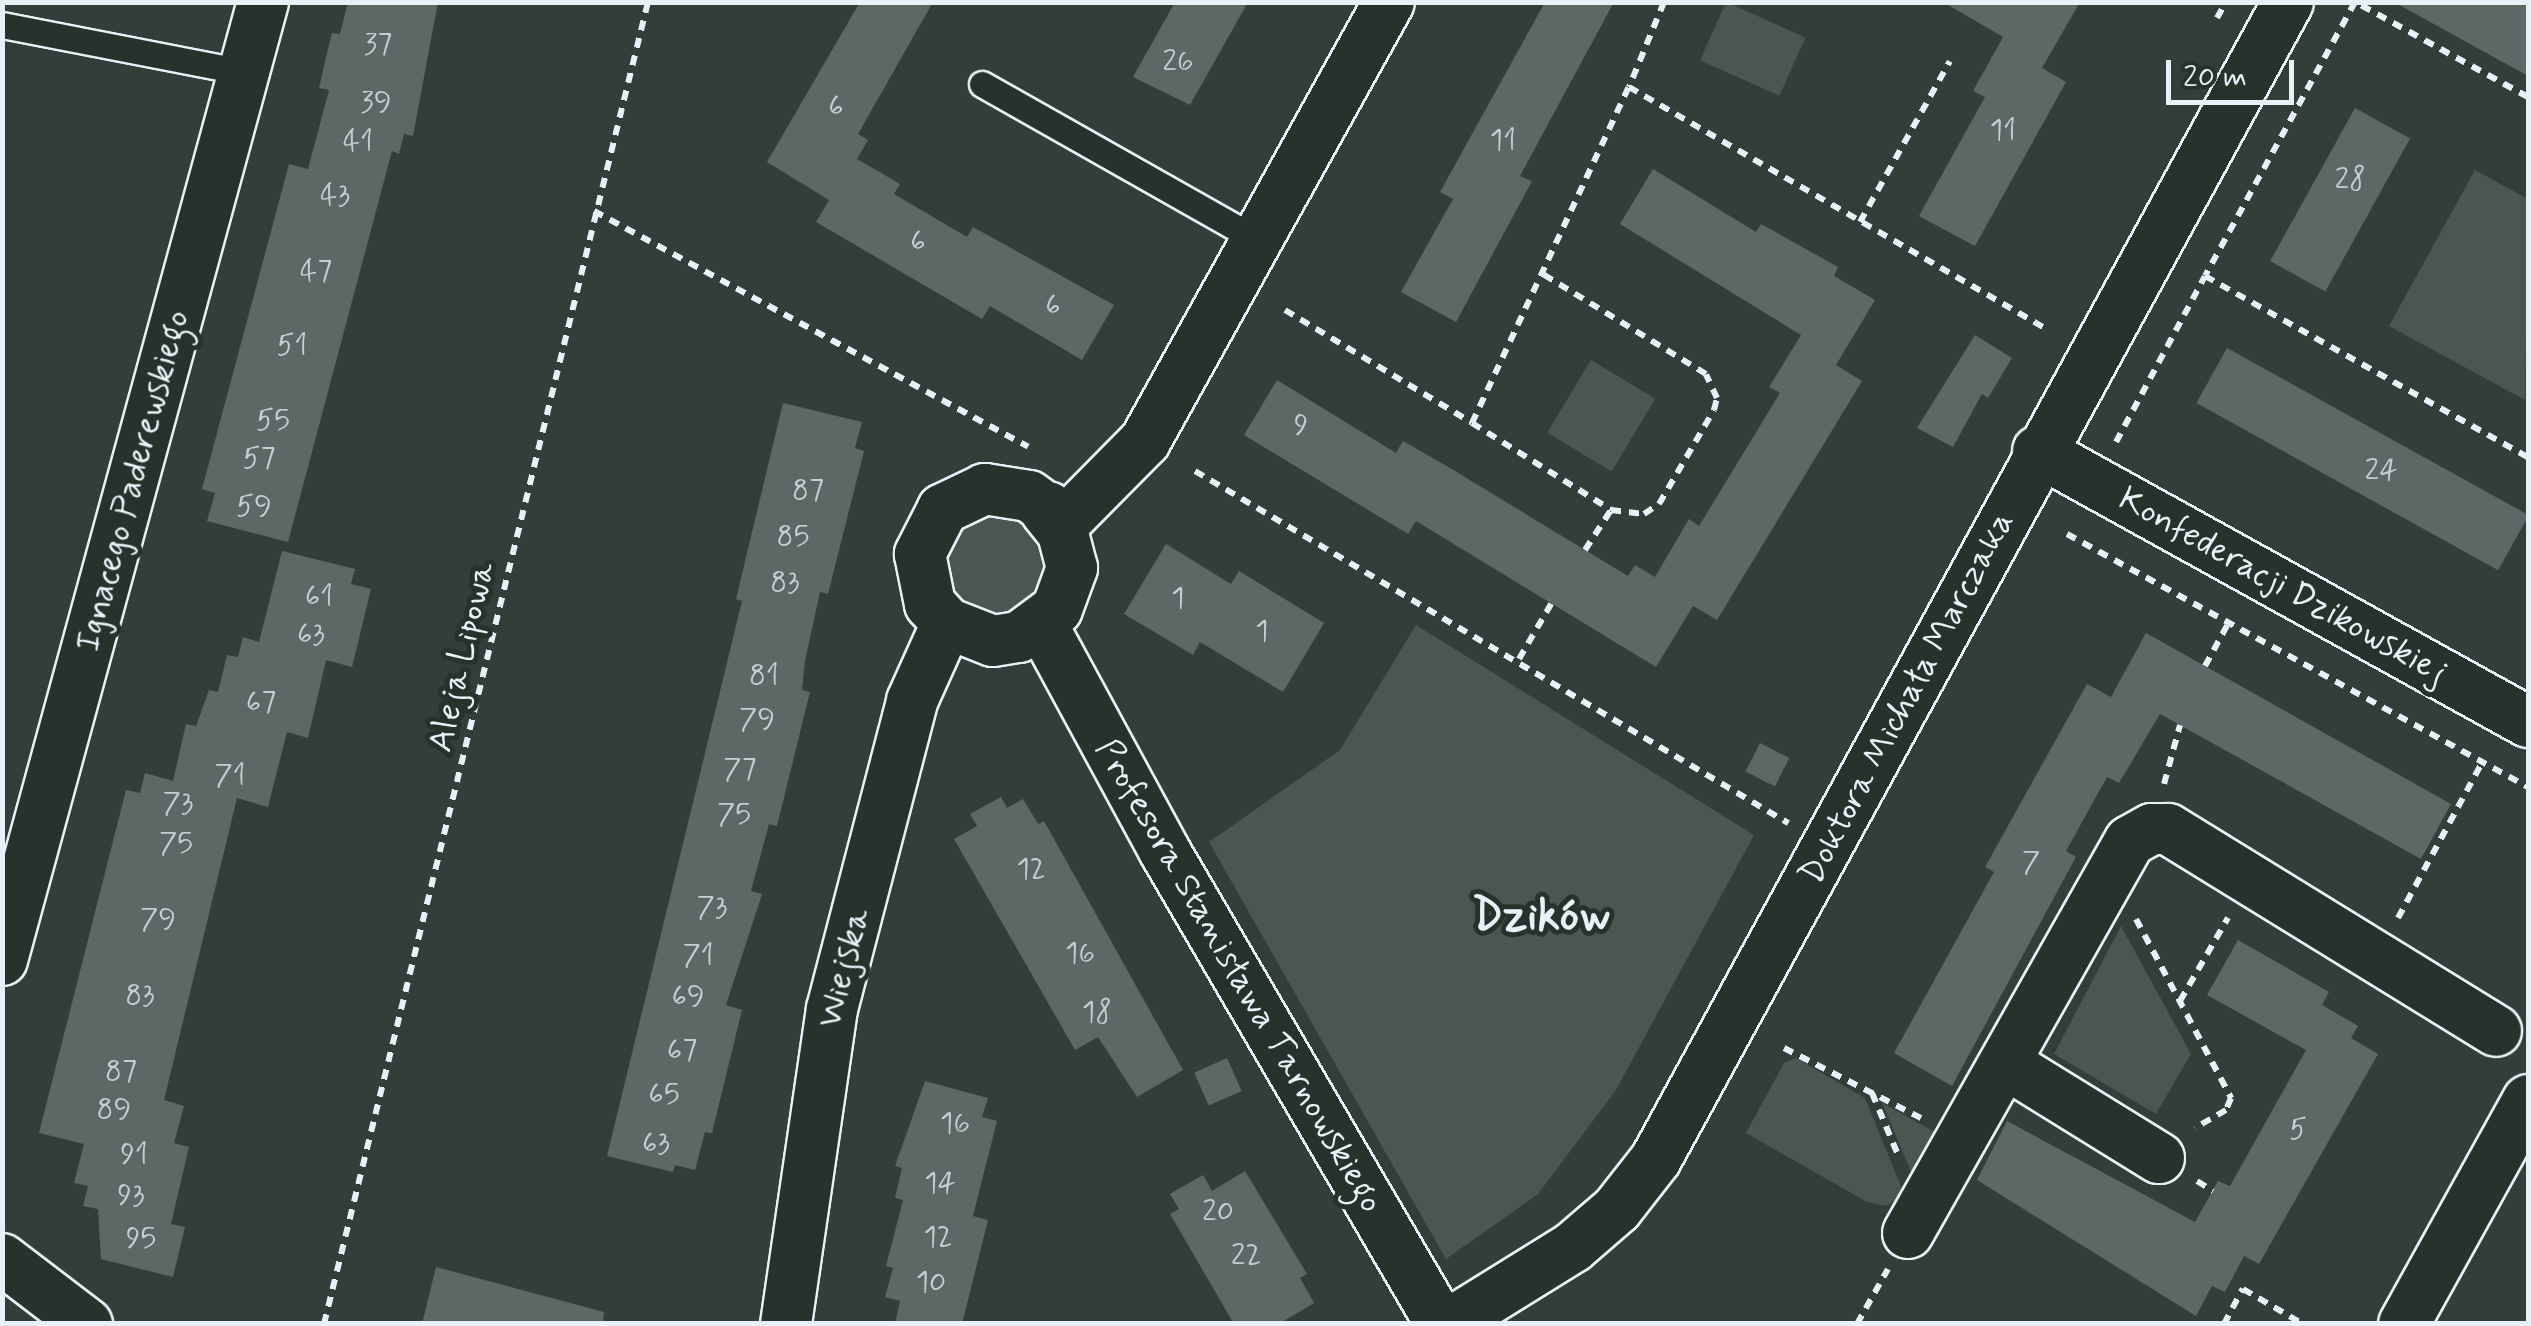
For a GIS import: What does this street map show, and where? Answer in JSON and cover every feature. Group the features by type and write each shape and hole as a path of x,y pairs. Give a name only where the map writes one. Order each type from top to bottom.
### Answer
{"street":[{"name":"Ignacego Paderewskiego","path":"2,960 263,2"},
{"path":"1054,517 1145,441 1389,2"},
{"name":"Doktora Michała Marczaka","path":"1449,1324 1572,1247 1617,1208 1656,1159 2038,451 2288,2"},
{"name":"Konfederacji Dzikowskiej","path":"2038,451 2528,722"},
{"path":"985,489 1029,496 1054,517 1071,557 1068,590 1042,625 994,641 946,623 930,604 920,567 928,530 943,509 985,489"},
{"name":"Wiejska","path":"786,1324 802,1181 832,1009 912,701 946,623"},
{"name":"Profesora Stanisława Tarnowskiego","path":"1042,625 1164,850 1441,1324"},
{"path":"1914,1221 2130,842 2152,828 2168,829 2252,878 2379,954 2496,1031"},
{"path":"2004,1062 2155,1156"},
{"path":"2404,1324 2528,1100"},
{"path":"2,1259 87,1324"}],"lane":[{"path":"2,25 244,72"},
{"path":"982,84 1258,240"}],"path":[{"name":"Aleja Lipowa","path":"324,1324 648,2"},
{"path":"1472,423 1629,87 1664,2"},
{"path":"2218,18 2226,2"},
{"path":"2115,445 2356,2 2528,97"},
{"path":"1860,222 1950,61"},
{"path":"1629,87 2044,328"},
{"path":"594,211 1029,448"},
{"path":"1285,310 1611,510 1644,514 1659,504 1714,410 1714,384 1542,274"},
{"path":"2205,276 2528,457"},
{"path":"1195,471 1519,659 1794,826"},
{"path":"1585,550 1611,510"},
{"path":"2066,534 2528,787"},
{"path":"1519,659 1551,604"},
{"path":"2204,666 2229,622"},
{"path":"2152,828 2180,726"},
{"path":"2379,954 2483,760"},
{"path":"2112,874 2231,1098 2226,1110 2155,1156"},
{"path":"2180,1001 2252,878"},
{"path":"1784,1048 1961,1139"},
{"path":"1856,1324 1914,1221 1871,1092"},
{"path":"2224,1324 2243,1290 2303,1324"}],"shaded area":[{"path":"1726,2 1805,37 1779,96 1700,60"},
{"path":"2475,170 2528,199 2525,400 2389,326"},
{"path":"1591,360 1655,399 1612,471 1547,433"},
{"path":"994,514 1013,518 1030,528 1040,545 1044,564 1040,583 1030,600 1013,610 994,614 975,610 958,600 948,583 944,564 948,545 958,528 975,518"},
{"path":"1416,625 1754,835 1616,1090 1538,1194 1446,1259 1209,842 1340,750"},
{"path":"2121,926 2191,1054 2156,1114 2054,1054"},
{"path":"1796,1058 1865,1098 1905,1196 1886,1206 1867,1202 1746,1133 1784,1063"},
{"path":"1882,1103 1946,1138 1917,1186"}],"building":[{"path":"348,2 438,2 413,136 404,134 399,154 392,151 288,542 207,521 215,493 202,489 289,164 308,169 329,90 319,88 327,53 332,33 340,34"},
{"path":"860,2 933,2 858,134 868,140 857,159 900,184 894,194 967,237 973,227 1114,305 1082,360 990,306 982,319 816,222 829,200 767,162"},
{"path":"1175,2 1248,2 1190,105 1133,77"},
{"path":"1545,2 1614,2 1520,176 1532,181 1456,322 1401,292 1453,199 1440,192"},
{"path":"1943,2 2080,2 2042,68 2066,82 1975,246 1919,216 1985,97 1973,91 2003,37"},
{"path":"2394,2 2528,2 2528,76"},
{"path":"2355,108 2410,139 2325,292 2270,261"},
{"path":"1653,169 1756,232 1761,224 1838,267 1834,276 1875,300 1836,365 1862,381 1717,620 1693,606 1656,667 1416,521 1408,534 1244,435 1277,380 1396,453 1403,441 1628,576 1635,565 1655,577 1689,519 1699,526 1780,393 1769,387 1801,335 1620,224"},
{"path":"1975,335 2012,358 1988,398 1982,394 1953,447 1917,428"},
{"path":"2227,348 2528,515 2498,570 2196,403"},
{"path":"783,403 862,422 855,448 864,451 828,594 820,592 802,690 810,692 777,826 769,824 751,891 762,894 726,1005 742,1010 712,1133 705,1132 695,1170 675,1165 673,1172 607,1156 742,601 736,599"},
{"path":"1166,544 1231,584 1239,571 1324,623 1283,692 1200,642 1193,655 1124,614"},
{"path":"282,551 355,569 351,584 371,589 352,667 326,660 308,738 287,732 268,807 237,798 164,1100 184,1106 174,1143 189,1147 171,1224 185,1227 173,1277 101,1259 98,1209 83,1206 88,1186 74,1183 84,1144 39,1133 126,790 140,793 145,773 173,781 186,724 196,726 209,690 218,692 227,655 238,657 243,637 259,642"},
{"path":"2146,633 2451,804 2421,859 2160,714 2119,783 2107,777 2066,851 2076,857 1952,1086 1894,1053 1994,872 1985,867 2087,684 2111,697"},
{"path":"1760,743 1789,758 1775,786 1745,772"},
{"path":"1001,797 1007,808 1023,799 1038,824 1044,821 1183,1070 1137,1097 1098,1037 1075,1050 954,839 977,826 970,814"},
{"path":"2238,940 2329,992 2322,1005 2358,1026 2351,1038 2378,1054 2259,1264 2244,1256 2225,1292 2212,1286 2196,1316 1977,1180 2007,1121 2195,1222 2218,1181 2230,1186 2306,1050 2207,995"},
{"path":"1227,1058 1242,1091 1209,1106 1194,1073"},
{"path":"925,1081 988,1098 982,1117 997,1121 973,1216 988,1220 962,1324 895,1324 900,1301 885,1297 893,1268 886,1266 903,1200 895,1198 902,1168 895,1166"},
{"path":"1245,1171 1307,1274 1300,1278 1314,1303 1279,1324 1234,1324 1170,1214 1179,1209 1170,1194 1203,1175 1212,1191"},
{"path":"436,1267 604,1312 603,1324 422,1324"}],"district":[{"name":"Dzików","path":"1541,917"}]}
